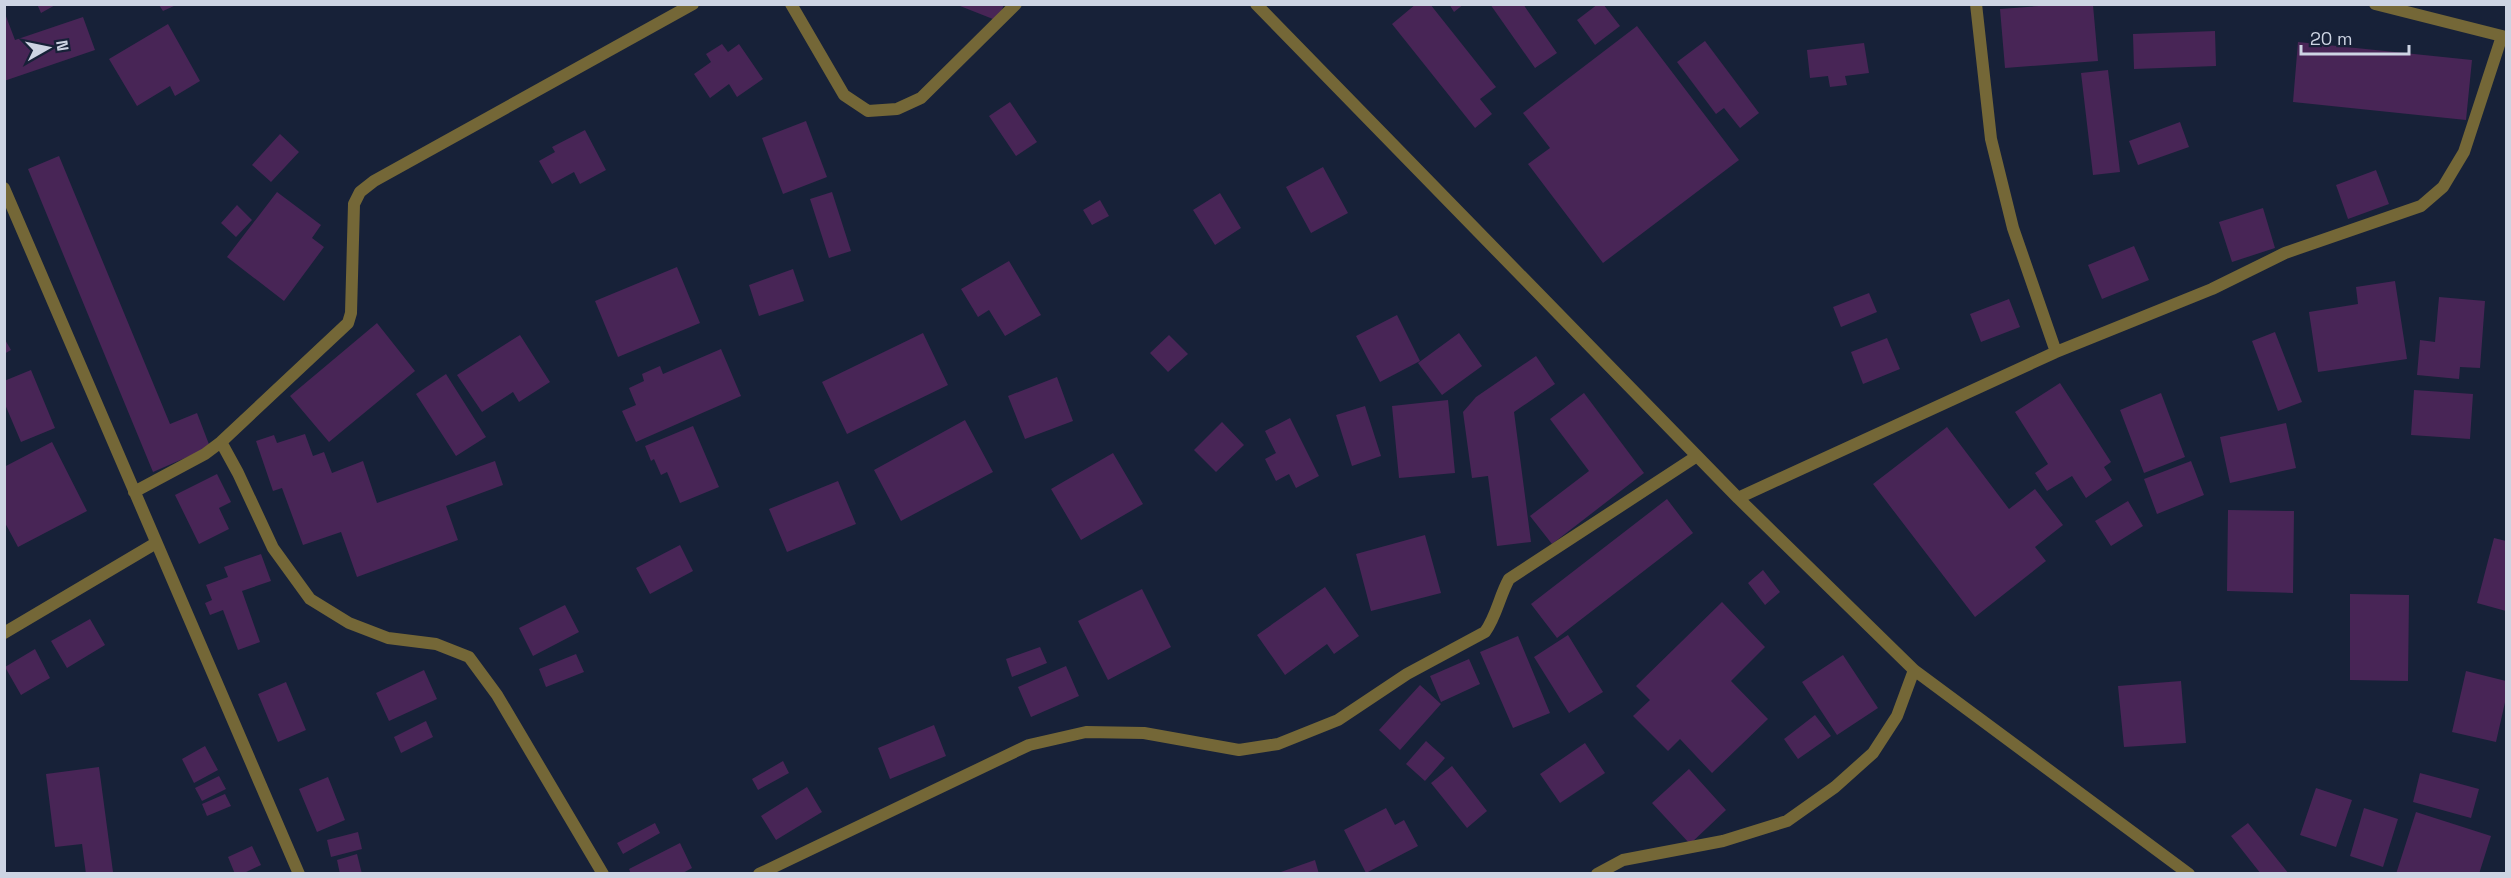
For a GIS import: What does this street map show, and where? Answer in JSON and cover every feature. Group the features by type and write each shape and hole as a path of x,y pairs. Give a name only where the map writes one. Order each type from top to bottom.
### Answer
{"street":[{"path":"134,492 206,454 348,323 351,313 354,204 360,192 374,181 469,127 693,4"},
{"path":"791,4 844,95 868,111 897,109 921,99 1016,4"},
{"path":"1256,4 1738,498 1914,670 2189,873"},
{"path":"1976,4 1991,139 2013,228 2056,352"},
{"path":"1738,498 2056,352 2212,289 2285,253 2421,206 2443,188 2464,152 2504,36 2375,4"},
{"path":"4,188 298,873"},
{"path":"221,442 273,548 310,599 349,623 388,638 436,644 469,657 497,695 603,873"},
{"path":"759,873 1029,745 1086,732 1132,733 1239,750 1278,744 1338,720 1407,674 1485,632 1493,621 1500,596 1509,579 1697,456"},
{"path":"4,633 156,543"},
{"path":"1597,873 1623,860 1723,841 1787,821 1834,788 1874,753 1897,716 1914,670"}],"building":[{"path":"37,4 57,4 41,13"},
{"path":"955,4 1004,4 998,21"},
{"path":"1416,4 1430,4 1496,87 1480,99 1492,114 1475,128 1392,24"},
{"path":"1449,4 1464,4 1454,12"},
{"path":"1490,4 1523,4 1557,53 1535,68"},
{"path":"1598,4 1603,4 1620,26 1595,45 1577,20"},
{"path":"159,5 176,5 163,11"},
{"path":"2093,5 2098,61 2005,68 2000,9"},
{"path":"4,11 15,40 83,17 95,50 4,81"},
{"path":"168,24 200,81 175,96 170,86 137,106 109,59"},
{"path":"1637,26 1739,160 1603,263 1528,164 1550,148 1523,113"},
{"path":"2215,31 2216,66 2134,69 2133,34"},
{"path":"1705,41 1759,113 1740,128 1724,108 1716,114 1677,62"},
{"path":"2298,42 2472,60 2466,120 2293,102"},
{"path":"1864,43 1869,73 1845,76 1847,85 1830,87 1828,76 1810,78 1807,50"},
{"path":"722,44 728,52 739,44 763,79 737,97 729,84 710,98 694,74 711,62 706,54"},
{"path":"2108,70 2120,172 2093,175 2081,73"},
{"path":"1010,102 1037,142 1016,156 989,116"},
{"path":"806,121 827,177 783,194 762,138"},
{"path":"2180,122 2189,147 2138,165 2129,141"},
{"path":"585,130 606,170 580,184 574,172 552,184 539,161 555,152 552,147"},
{"path":"280,134 299,152 271,182 252,165"},
{"path":"59,156 170,424 197,413 210,447 153,472 28,169"},
{"path":"1323,167 1348,213 1311,233 1286,187"},
{"path":"2376,170 2389,204 2348,219 2336,185"},
{"path":"277,192 321,225 312,238 324,247 284,301 227,257"},
{"path":"832,192 851,251 829,258 810,199"},
{"path":"1220,193 1241,228 1215,245 1193,210"},
{"path":"1100,200 1109,216 1092,225 1083,210"},
{"path":"237,205 252,220 236,237 221,223"},
{"path":"2263,208 2275,248 2232,262 2219,222"},
{"path":"2134,246 2149,280 2102,299 2088,265"},
{"path":"1009,261 1041,315 1005,336 989,310 978,317 961,289"},
{"path":"677,267 700,323 618,357 595,301"},
{"path":"793,269 804,301 759,316 749,285"},
{"path":"2395,281 2407,359 2318,372 2309,312 2358,304 2356,287"},
{"path":"1869,293 1877,312 1841,327 1833,307"},
{"path":"2439,297 2485,301 2480,368 2460,367 2459,379 2417,375 2420,340 2435,342"},
{"path":"2009,299 2020,327 1981,342 1970,314"},
{"path":"1397,315 1420,361 1380,382 1356,336"},
{"path":"377,323 415,371 329,442 290,396"},
{"path":"2275,332 2302,402 2278,411 2252,341"},
{"path":"923,333 948,385 847,434 822,382"},
{"path":"1459,333 1482,366 1442,395 1418,363"},
{"path":"520,335 550,382 519,402 513,392 482,412 457,375"},
{"path":"1169,335 1188,354 1168,372 1150,353"},
{"path":"4,338 11,350 4,354"},
{"path":"1887,338 1900,369 1863,384 1851,352"},
{"path":"721,349 741,396 636,442 622,411 636,405 629,388 644,381 642,374 660,366 663,374"},
{"path":"1536,356 1555,384 1514,412 1531,542 1497,546 1488,476 1472,478 1463,412 1476,397"},
{"path":"31,370 55,428 21,442 4,402 4,381"},
{"path":"446,374 486,437 456,456 416,394"},
{"path":"1057,377 1073,421 1025,439 1008,396"},
{"path":"2060,383 2111,462 2104,467 2112,480 2086,498 2072,476 2047,491 2035,473 2048,464 2015,412"},
{"path":"2414,390 2473,394 2470,439 2411,435"},
{"path":"1584,393 1644,473 1552,544 1530,516 1589,471 1550,419"},
{"path":"2161,393 2185,457 2144,473 2120,410"},
{"path":"1448,400 1455,473 1399,478 1392,406"},
{"path":"1365,406 1381,456 1352,466 1336,415"},
{"path":"1290,418 1319,476 1296,488 1289,474 1276,481 1265,459 1276,453 1265,431"},
{"path":"965,420 993,472 901,521 874,470"},
{"path":"1222,422 1244,445 1216,472 1194,450"},
{"path":"2286,423 2296,468 2230,483 2220,437"},
{"path":"693,426 719,487 680,503 667,472 661,475 654,459 651,461 645,446"},
{"path":"1947,427 2009,509 2035,489 2063,525 2035,547 2046,561 1975,617 1873,484"},
{"path":"305,434 313,456 324,452 332,473 363,461 377,503 495,461 503,485 446,506 458,540 357,577 341,532 303,545 282,488 273,491 256,441 274,435 277,443"},
{"path":"52,442 87,511 18,547 4,521 4,467"},
{"path":"1113,453 1143,504 1081,540 1051,489"},
{"path":"2191,461 2204,495 2157,514 2144,479"},
{"path":"217,474 231,502 219,508 229,529 199,544 175,495"},
{"path":"838,481 856,524 787,552 769,509"},
{"path":"1667,499 1693,533 1557,638 1531,604"},
{"path":"2128,501 2143,526 2111,546 2095,521"},
{"path":"2228,510 2294,511 2293,593 2227,591"},
{"path":"1425,535 1441,593 1371,611 1356,554"},
{"path":"2494,538 2506,541 2506,611 2477,603"},
{"path":"680,545 693,571 650,594 636,568"},
{"path":"261,554 271,581 242,591 260,642 238,650 223,610 210,615 205,603 212,600 206,585 228,577 224,567"},
{"path":"1763,570 1780,592 1765,605 1748,583"},
{"path":"1325,587 1359,636 1334,654 1327,644 1285,675 1257,635"},
{"path":"1142,589 1171,647 1108,680 1078,621"},
{"path":"2350,594 2409,595 2408,681 2350,680"},
{"path":"1722,602 1765,647 1731,681 1768,719 1712,773 1680,739 1668,751 1633,716 1650,700 1636,686"},
{"path":"565,605 579,632 533,656 519,628"},
{"path":"90,619 105,645 67,668 51,641"},
{"path":"1568,635 1603,692 1569,713 1534,657"},
{"path":"1518,636 1550,713 1513,728 1480,652"},
{"path":"1040,647 1047,663 1012,677 1006,659"},
{"path":"35,649 50,678 21,695 5,667"},
{"path":"576,654 584,672 546,687 539,669"},
{"path":"1843,655 1878,708 1837,735 1802,682"},
{"path":"1469,659 1480,684 1441,702 1430,676"},
{"path":"1066,666 1079,696 1031,717 1018,687"},
{"path":"424,670 437,699 389,721 376,693"},
{"path":"2466,671 2506,681 2506,698 2496,742 2452,732"},
{"path":"2181,681 2186,743 2124,747 2118,686"},
{"path":"286,682 306,730 278,742 258,694"},
{"path":"1420,685 1441,704 1400,750 1379,730"},
{"path":"1815,715 1831,736 1798,759 1784,739"},
{"path":"426,721 433,737 401,753 394,737"},
{"path":"934,725 946,756 890,779 878,748"},
{"path":"1426,741 1445,758 1425,781 1406,764"},
{"path":"1585,743 1605,773 1560,803 1540,774"},
{"path":"205,746 218,770 194,783 182,759"},
{"path":"783,761 789,773 758,790 752,779"},
{"path":"1452,766 1487,811 1467,828 1431,783"},
{"path":"99,767 113,872 86,874 82,844 55,847 46,774"},
{"path":"1689,769 1726,810 1690,844 1652,803"},
{"path":"2420,773 2479,789 2471,818 2413,802"},
{"path":"219,776 226,789 202,801 195,788"},
{"path":"328,777 345,820 317,832 299,789"},
{"path":"807,787 822,812 776,840 761,816"},
{"path":"2316,788 2352,800 2336,847 2300,835"},
{"path":"225,794 231,806 207,816 202,804"},
{"path":"1386,808 1395,825 1404,820 1418,846 1366,873 1344,830"},
{"path":"2364,808 2398,819 2383,867 2350,856"},
{"path":"2416,812 2491,836 2479,874 2396,874"},
{"path":"655,823 660,833 623,854 617,843"},
{"path":"2248,823 2289,874 2261,874 2231,836"},
{"path":"358,832 362,849 331,857 327,840"},
{"path":"680,843 692,868 681,874 631,874 629,869"},
{"path":"252,846 261,865 242,874 235,874 228,857"},
{"path":"357,854 362,874 340,874 337,860"},
{"path":"1315,860 1319,874 1278,874 1278,873"}]}
